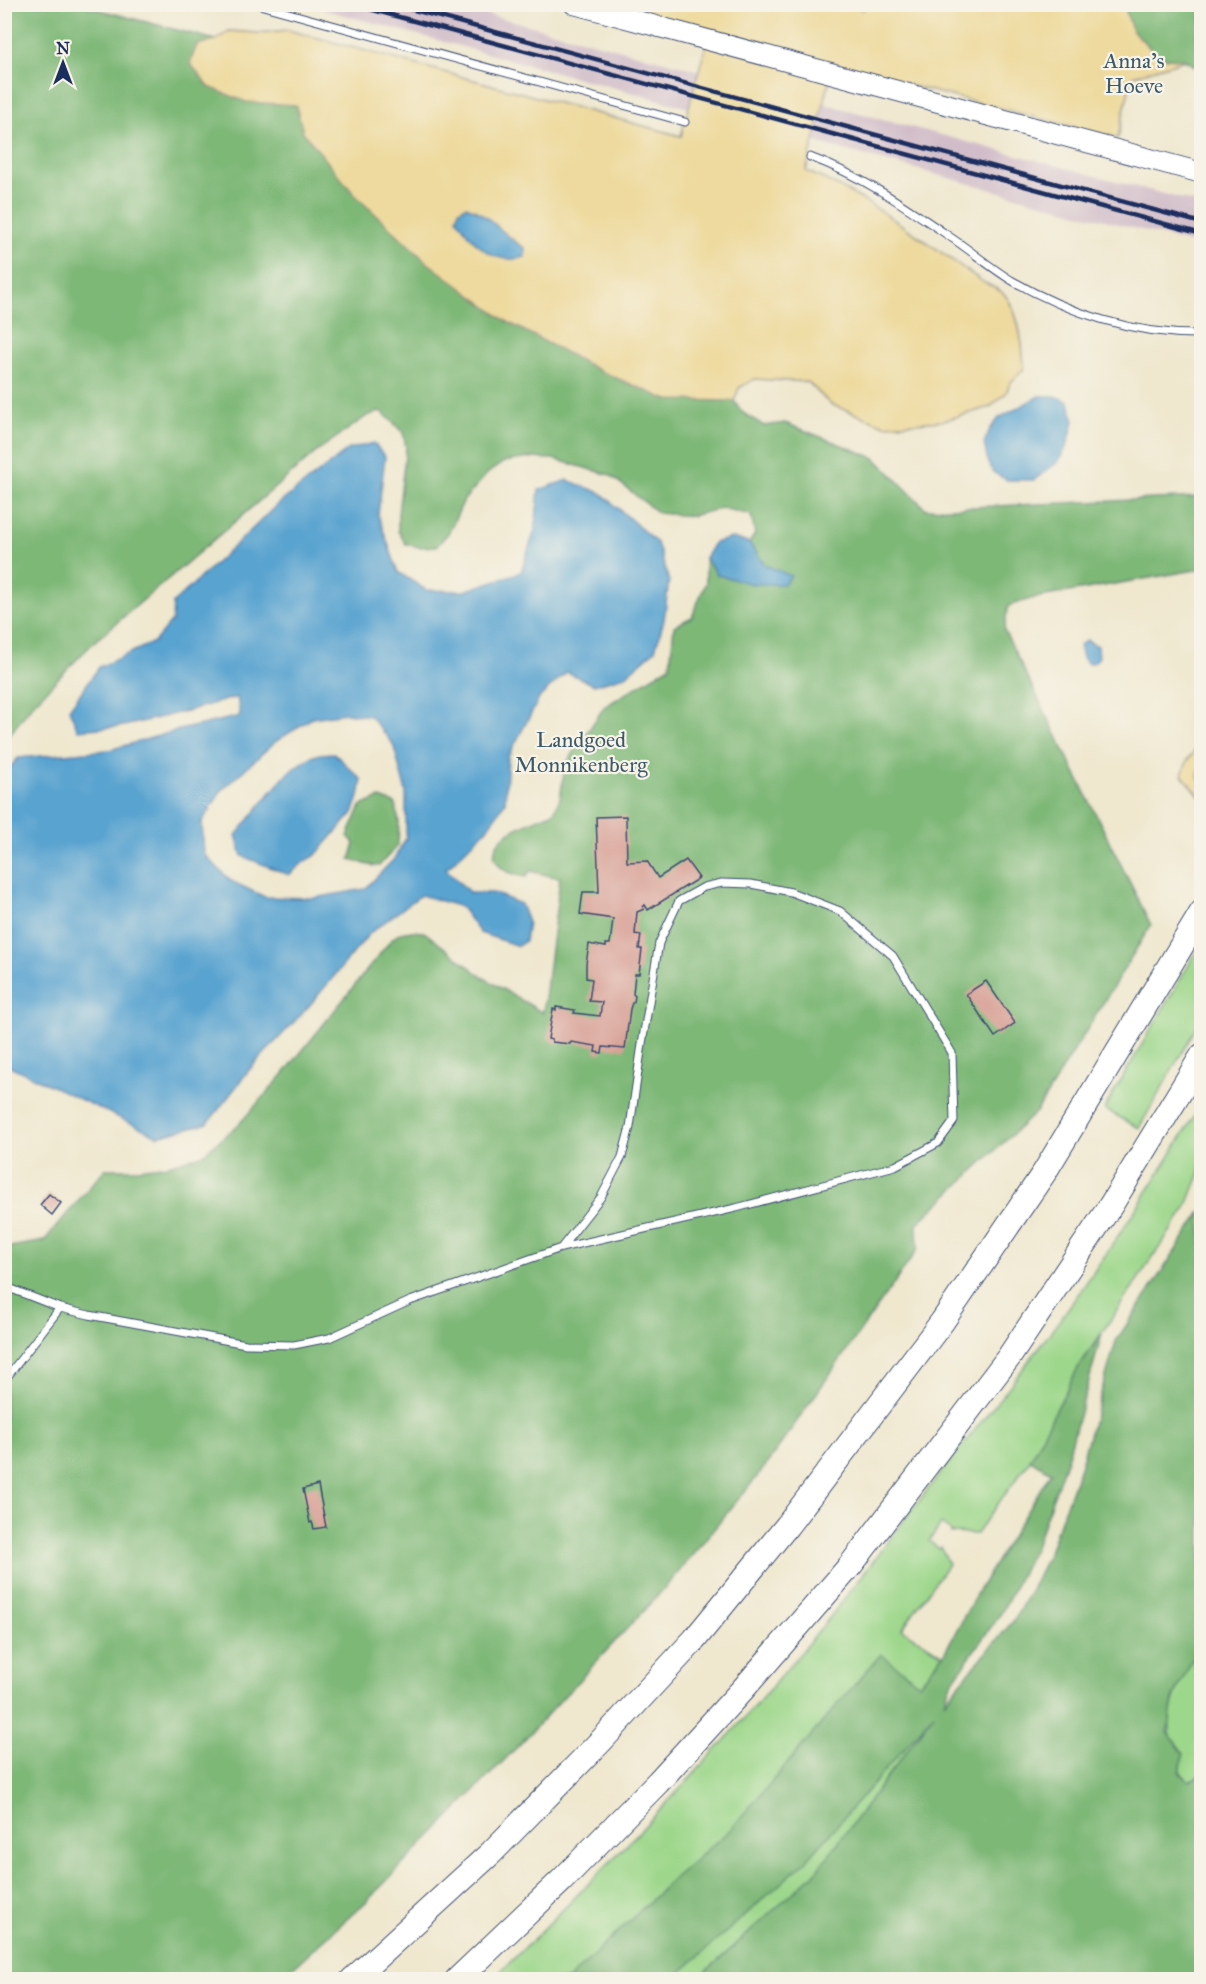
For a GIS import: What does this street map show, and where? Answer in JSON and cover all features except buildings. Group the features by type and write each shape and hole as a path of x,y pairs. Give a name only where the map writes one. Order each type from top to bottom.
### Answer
{"highway":[{"path":"352,1980 491,1853 600,1742 694,1640 787,1526 942,1322 1044,1173 1202,912"},
{"path":"457,1980 610,1832 658,1782 744,1688 850,1566 1009,1357 1111,1205 1202,1056"}],"main road":[{"path":"574,4 1202,173"}],"lane":[{"path":"256,4 685,122"},
{"path":"810,157 881,190 1010,279 1055,302 1103,320 1154,330 1202,334"},
{"path":"4,1286 60,1308 89,1315 246,1344 294,1345 329,1338 410,1301 561,1248 736,1208 895,1166 939,1143 954,1121 952,1053 893,956 840,911 791,892 751,884 722,883 704,887 679,901 659,943 630,1127 622,1157 601,1197 561,1248"},
{"path":"4,1381 60,1308"},
{"path":"464,1980 488,1951"}],"shaded area":[{"path":"307,5 452,5 1201,204 1201,246"}],"green space":[{"name":"Landgoed Monnikenberg","path":"5,5 81,5 216,40 197,45 246,102 297,105 303,132 354,194 428,263 600,371 668,400 734,401 743,413 764,426 785,423 875,458 926,509 1201,497 1201,569 1034,598 1008,606 1004,630 1151,925 1037,1111 917,1224 918,1249 764,1468 672,1580 520,1744 366,1902 280,1979 5,1979 5,1248 44,1241 105,1169 138,1169 168,1165 202,1155 239,1124 282,1076 391,940 400,933 424,932 484,978 543,1013 560,878 530,871 526,877 508,872 497,863 495,849 506,835 515,829 554,812 560,798 565,766 604,707 670,666 674,626 692,617 706,582 705,558 718,575 765,565 749,543 755,534 751,515 722,508 691,516 658,513 610,475 553,459 528,458 504,462 488,473 464,500 449,532 437,546 419,547 406,544 398,531 398,514 406,447 403,432 381,411 367,416 320,449 93,643 32,705 5,741"},
{"path":"1124,5 1201,5 1201,70 1185,60 1160,57 1132,30"},
{"path":"380,798 395,803 399,822 398,845 379,866 368,865 350,859 355,844 348,836 361,806"},
{"path":"1201,944 1201,1019 1139,1128 1104,1109"},
{"path":"1201,1105 1201,1170 1186,1208 1078,1368 1030,1460 976,1534 951,1533 941,1524 929,1541 939,1549 941,1547 948,1564 902,1629 943,1655 919,1684 943,1704 817,1871 698,1979 492,1980 577,1896 701,1767 818,1632 1063,1316 1124,1227"},
{"path":"1201,1212 1201,1643 1173,1698 1168,1732 1184,1754 1179,1772 1189,1781 1201,1775 1201,1979 698,1979 817,1871 934,1714 806,1861 673,1979 568,1980 672,1880 731,1829 881,1654 919,1684 943,1655 978,1591 1051,1472 1030,1460 1078,1368 1102,1334 1067,1459 1035,1547 1001,1613 951,1683 944,1702 1014,1620 1049,1552 1081,1464 1116,1341"},
{"path":"1201,1643 1201,1775 1189,1781 1179,1770 1176,1762 1170,1732 1170,1718 1176,1693"}],"sand":[{"path":"855,4 862,10 869,4 1124,5 1132,30 1159,57 1185,60 1132,76 1118,138 834,64 806,171 875,207 983,282 1002,292 1017,319 1021,340 1024,369 1010,383 1006,393 990,407 942,421 885,425 830,404 808,382 754,379 739,388 734,401 668,400 600,371 506,321 428,263 354,194 303,132 296,105 246,102 209,87 190,63 197,45 216,40 229,31 258,33 288,30 681,136 710,30 639,14 611,5","holes":["475,209 515,243 525,248 457,218"]},
{"path":"1201,744 1201,767 1198,775 1201,797 1182,775 1188,759"}],"water":[{"path":"466,206 482,214 525,248 525,257 503,258 493,255 477,244 457,218 459,210"},
{"path":"1039,396 1055,396 1069,402 1074,421 1067,446 1058,462 1034,480 1007,480 994,473 988,463 984,443 990,429 999,418"},
{"path":"374,443 385,457 378,515 398,572 426,590 464,591 521,572 535,530 539,490 567,480 601,493 657,543 669,580 664,620 655,650 625,676 594,685 567,672 540,697 508,757 505,803 486,830 446,869 470,893 494,893 521,904 528,922 525,941 518,946 480,933 461,907 421,895 370,933 310,1005 250,1069 208,1123 158,1136 5,1064 5,773 18,758 109,750 240,716 237,697 124,726 78,730 69,709 99,667 154,642 172,621 173,603 282,501 349,449","holes":["346,713 370,716 393,744 406,792 406,838 394,859 365,889 314,898 265,897 231,881 204,854 202,822 221,791 275,742 312,718"]},
{"path":"732,538 749,543 765,565 791,576 784,584 753,584 718,575 705,558 714,543"},
{"path":"1086,640 1098,646 1099,657 1095,662 1088,664 1082,657 1079,646"},
{"path":"334,753 362,780 359,797 353,813 315,856 289,875 242,856 236,835 274,788 308,759 320,754"}],"railway":[{"path":"351,4 1202,234"},
{"path":"392,4 1202,223"}],"park label":[{"name":"Anna's Hoeve","path":"1134,72"}]}
